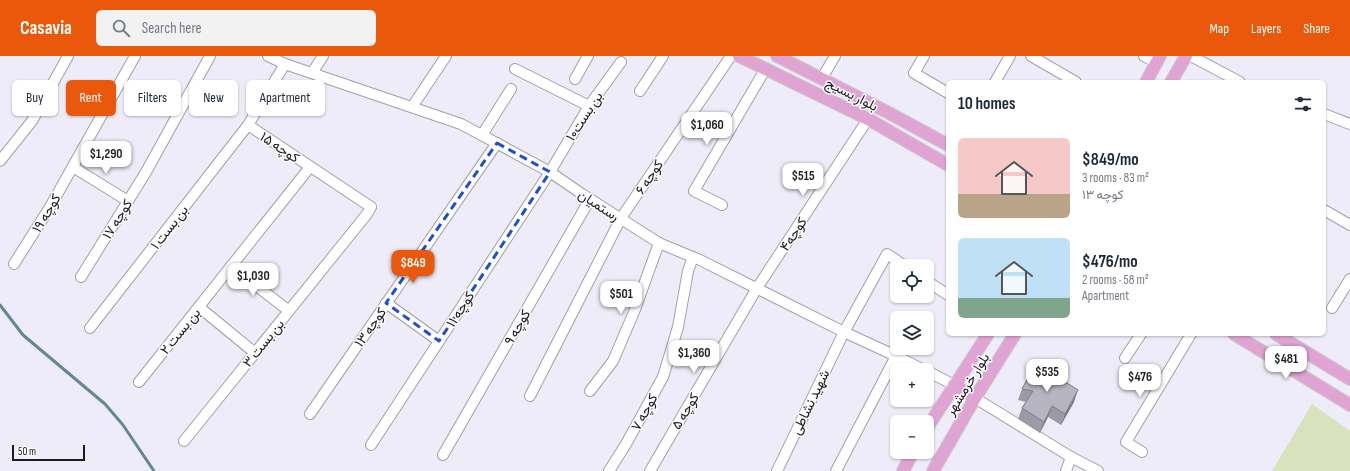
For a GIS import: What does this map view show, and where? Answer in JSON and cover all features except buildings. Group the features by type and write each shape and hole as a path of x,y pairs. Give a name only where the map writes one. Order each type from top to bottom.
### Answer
{"main road":[{"name":"بلوار بسیج","path":"739,56 868,119 946,164"},
{"name":"بلوار بسیج","path":"777,56 822,78 946,144"},
{"path":"1172,80 1186,56"},
{"path":"1147,80 1158,59"},
{"path":"812,91 822,78"},
{"name":"بلوار خرمشهر","path":"934,417 987,336"},
{"name":"بلوار خرمشهر","path":"933,471 975,398 1014,336"},
{"path":"1237,336 1350,405"},
{"path":"1279,336 1350,378"},
{"path":"954,385 975,398"},
{"path":"903,471 909,459"}],"street":[{"path":"0,161 32,121 68,56"},
{"name":"کوچه ۱۹","path":"14,264 50,207 135,56"},
{"name":"کوچه ۱۷","path":"81,277 146,172 210,56"},
{"name":"رستمیان","path":"271,56 285,64 312,74 461,124 497,142 550,172 659,242 693,257 910,363"},
{"path":"312,74 323,56"},
{"path":"412,107 446,56"},
{"path":"575,79 588,56"},
{"path":"640,91 663,56"},
{"name":"کوچه ۶","path":"530,396 621,218 731,56"},
{"path":"822,78 835,56"},
{"path":"924,56 914,73 946,92"},
{"path":"996,80 1010,56"},
{"path":"1031,56 1073,80"},
{"path":"1144,56 1158,59"},
{"path":"1191,56 1236,80"},
{"name":"بن بست۱۰","path":"550,172 589,106 621,62"},
{"name":"کوچه ۱۵","path":"285,64 248,125 371,208"},
{"path":"515,68 589,106"},
{"path":"722,205 694,191 766,68"},
{"path":"482,135 511,89"},
{"path":"1326,115 1350,124"},
{"name":"کوچه۴","path":"757,288 868,119"},
{"name":"بن بست ۱","path":"90,328 248,125"},
{"name":"کوچه ۱۳","path":"310,414 497,142"},
{"path":"73,166 128,201"},
{"name":"بن بست ۲","path":"139,382 310,167"},
{"name":"کوچه ۱۱","path":"370,445 550,172"},
{"name":"کوچه ۹","path":"443,455 590,199"},
{"name":"بن بست ۳","path":"184,441 371,208"},
{"path":"1326,211 1350,225"},
{"path":"590,391 613,361 634,312 659,242"},
{"name":"شهید نشاطی","path":"777,471 844,332 887,254 894,259"},
{"name":"کوچه ۷","path":"609,471 626,444 663,377 678,327 688,271 693,257"},
{"path":"231,266 289,311"},
{"path":"1332,308 1350,280"},
{"path":"934,286 946,294"},
{"name":"کوچه ۵","path":"650,471 757,288"},
{"path":"386,303 439,341"},
{"path":"199,307 255,353"},
{"path":"1125,358 1140,336"},
{"path":"1142,452 1126,442 1190,336"},
{"path":"836,471 896,356"},
{"path":"934,375 954,385"},
{"path":"975,398 1098,471"},
{"path":"1066,471 1071,456"}],"highlighted area":[{"path":"497,143 550,172 439,341 386,303"}],"green space":[{"path":"1312,404 1350,431 1350,471 1272,471"}],"waterway":[{"path":"0,305 23,335 105,404 123,425 154,471"}]}
